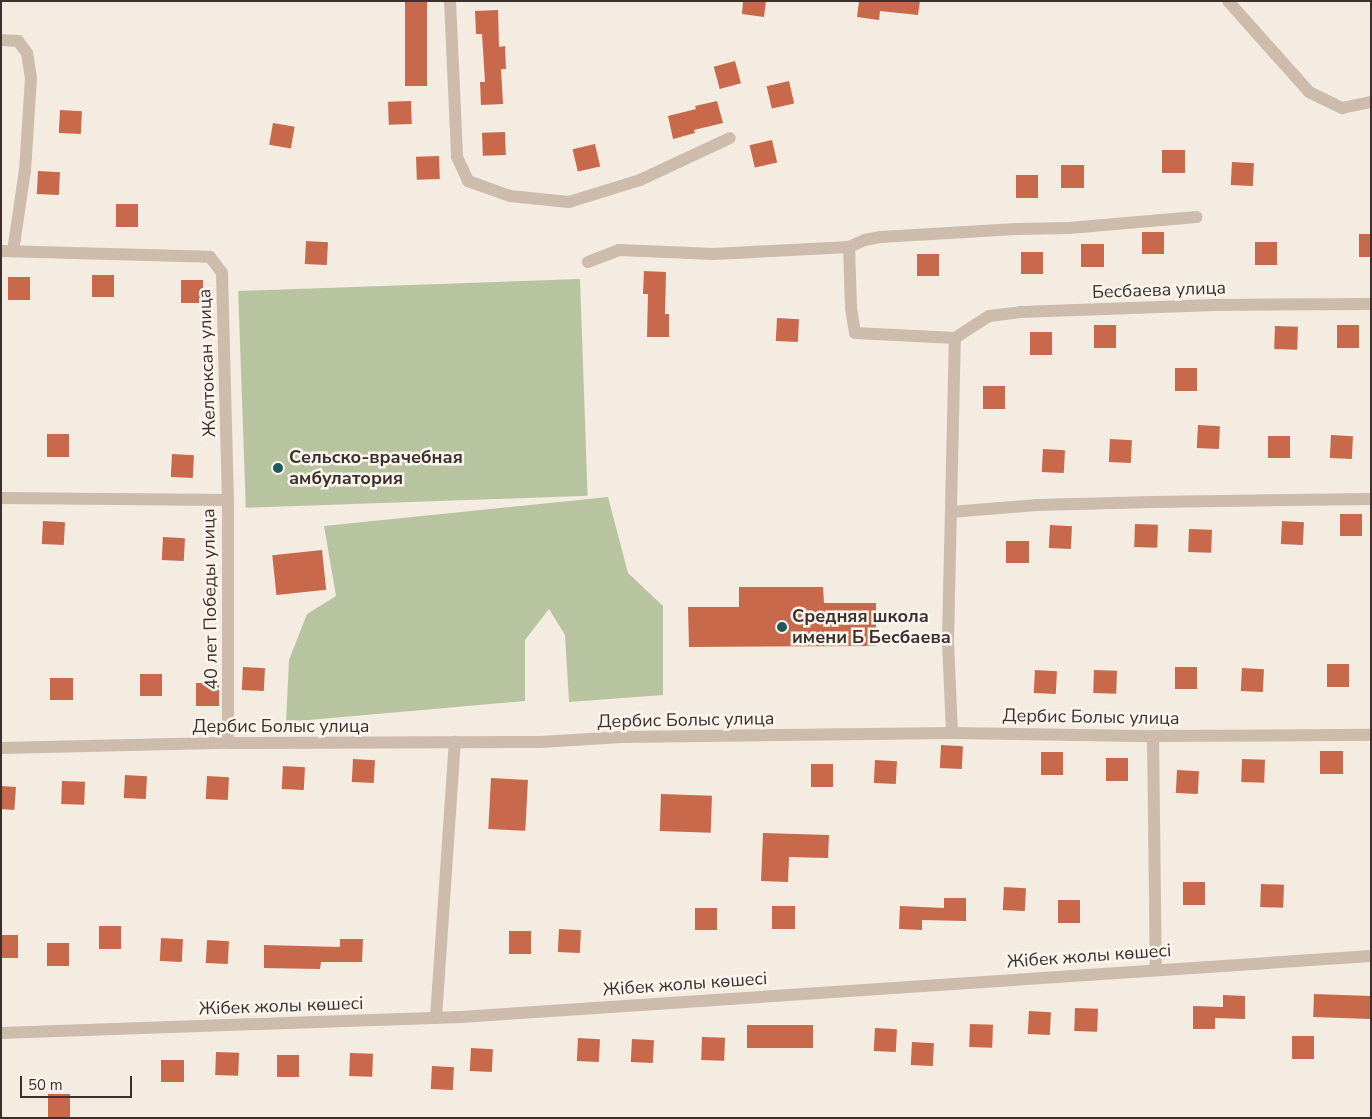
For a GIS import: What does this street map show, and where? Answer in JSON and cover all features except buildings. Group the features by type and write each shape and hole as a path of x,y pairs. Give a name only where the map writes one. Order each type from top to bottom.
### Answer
{"street":[{"path":"450,1 458,157 468,180 510,196 569,202 640,180 730,138"},
{"path":"1228,1 1309,92 1342,108 1371,102"},
{"path":"1,40 18,41 27,53 31,78 25,170 7,251"},
{"path":"588,262 619,250 714,254 849,247 865,240 881,238 1016,229 1069,228 1197,217"},
{"path":"849,247 851,308 855,333 955,338 951,578 948,640 952,733"},
{"name":"Желтоксан улица","path":"7,251 210,257 222,273 228,500"},
{"name":"Бесбаева улица","path":"955,338 989,316 1021,312 1215,305 1371,304"},
{"name":"40 лет Победы улица","path":"1,498 228,500 228,743"},
{"path":"951,512 1037,506 1153,502 1371,499"},
{"name":"Дербис Болыс улица","path":"1,748 228,743 540,742 622,737 952,733 1153,736 1371,735"},
{"path":"1153,736 1156,969"},
{"path":"436,1018 455,742"},
{"name":"Жібек жолы көшесі","path":"1,1033 436,1018 1371,956"}],"green space":[{"path":"580,279 588,496 246,508 238,291"},
{"path":"608,497 628,573 663,606 663,695 569,702 565,635 549,609 525,640 525,701 286,722 289,660 307,614 336,596 324,526"}],"place":[{"name":"Сельско-врачебная амбулатория","path":"278,468"},
{"name":"Средняя школа имени Б Бесбаева","path":"782,627"}]}
